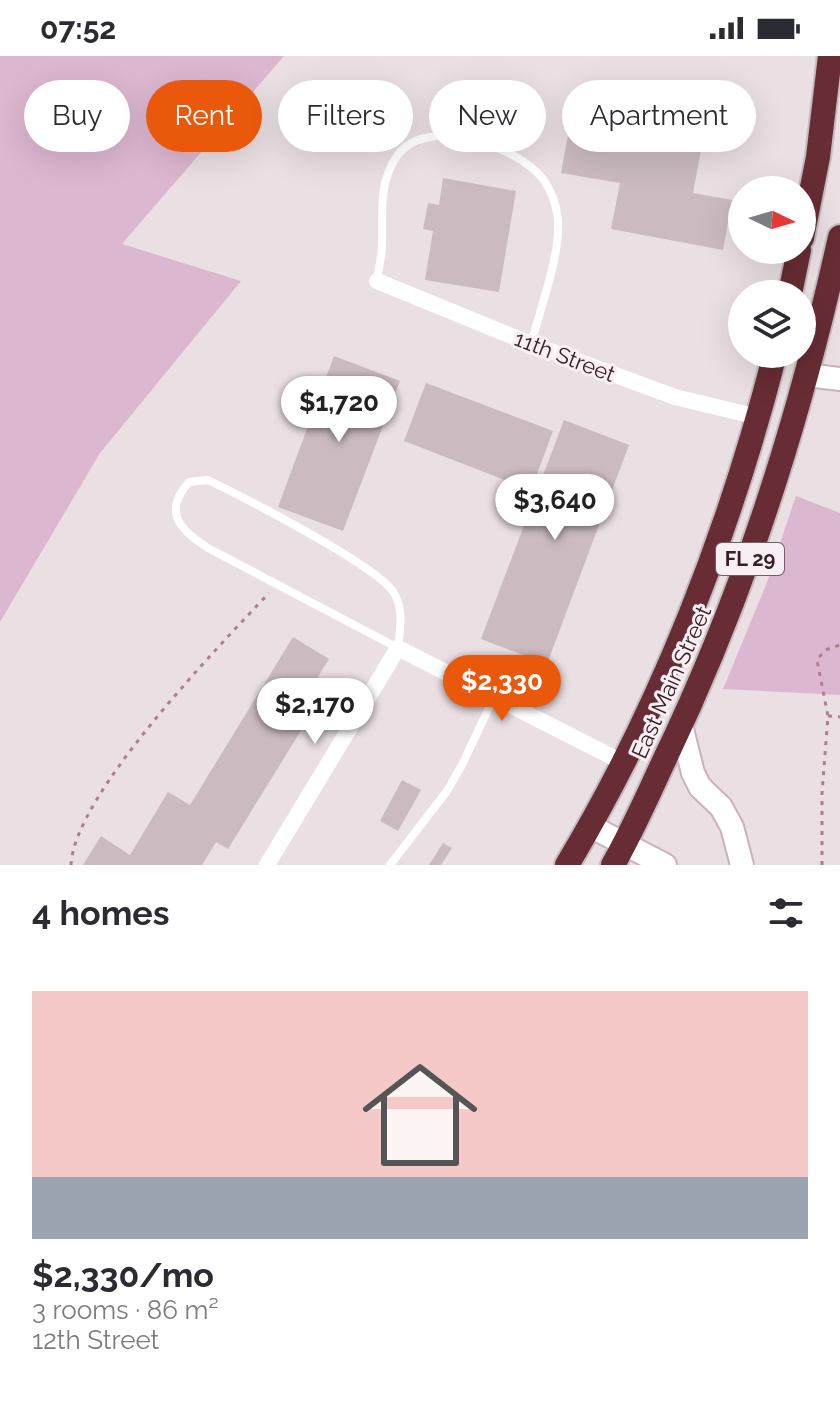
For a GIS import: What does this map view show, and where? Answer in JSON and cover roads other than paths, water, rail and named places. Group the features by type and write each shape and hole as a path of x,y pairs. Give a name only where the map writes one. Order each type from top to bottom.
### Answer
{"highway":[{"path":"814,176 830,56"},
{"name":"East Main Street","path":"613,865 681,725 729,616 807,375 839,247"},
{"name":"East Main Street","path":"567,865 624,763 703,579 758,417 771,368"},
{"path":"791,368 807,375"}],"main road":[{"path":"807,375 840,379"},
{"path":"681,725 693,773 700,787 721,807 732,827 742,865"},
{"path":"590,826 665,865"}],"street":[{"name":"11th Street","path":"377,281 531,344 675,397 758,417"},
{"path":"267,865 398,648 624,763"}],"lane":[{"path":"377,281 382,249 382,194 387,174 403,147 416,140 446,135 469,139 503,152 527,165 542,178 552,195 558,215 558,241 531,344"},
{"path":"208,480 369,569 395,594 401,619 398,648 186,534 175,512 178,495 189,482 208,480"},
{"path":"390,865 447,791 494,696"}]}
